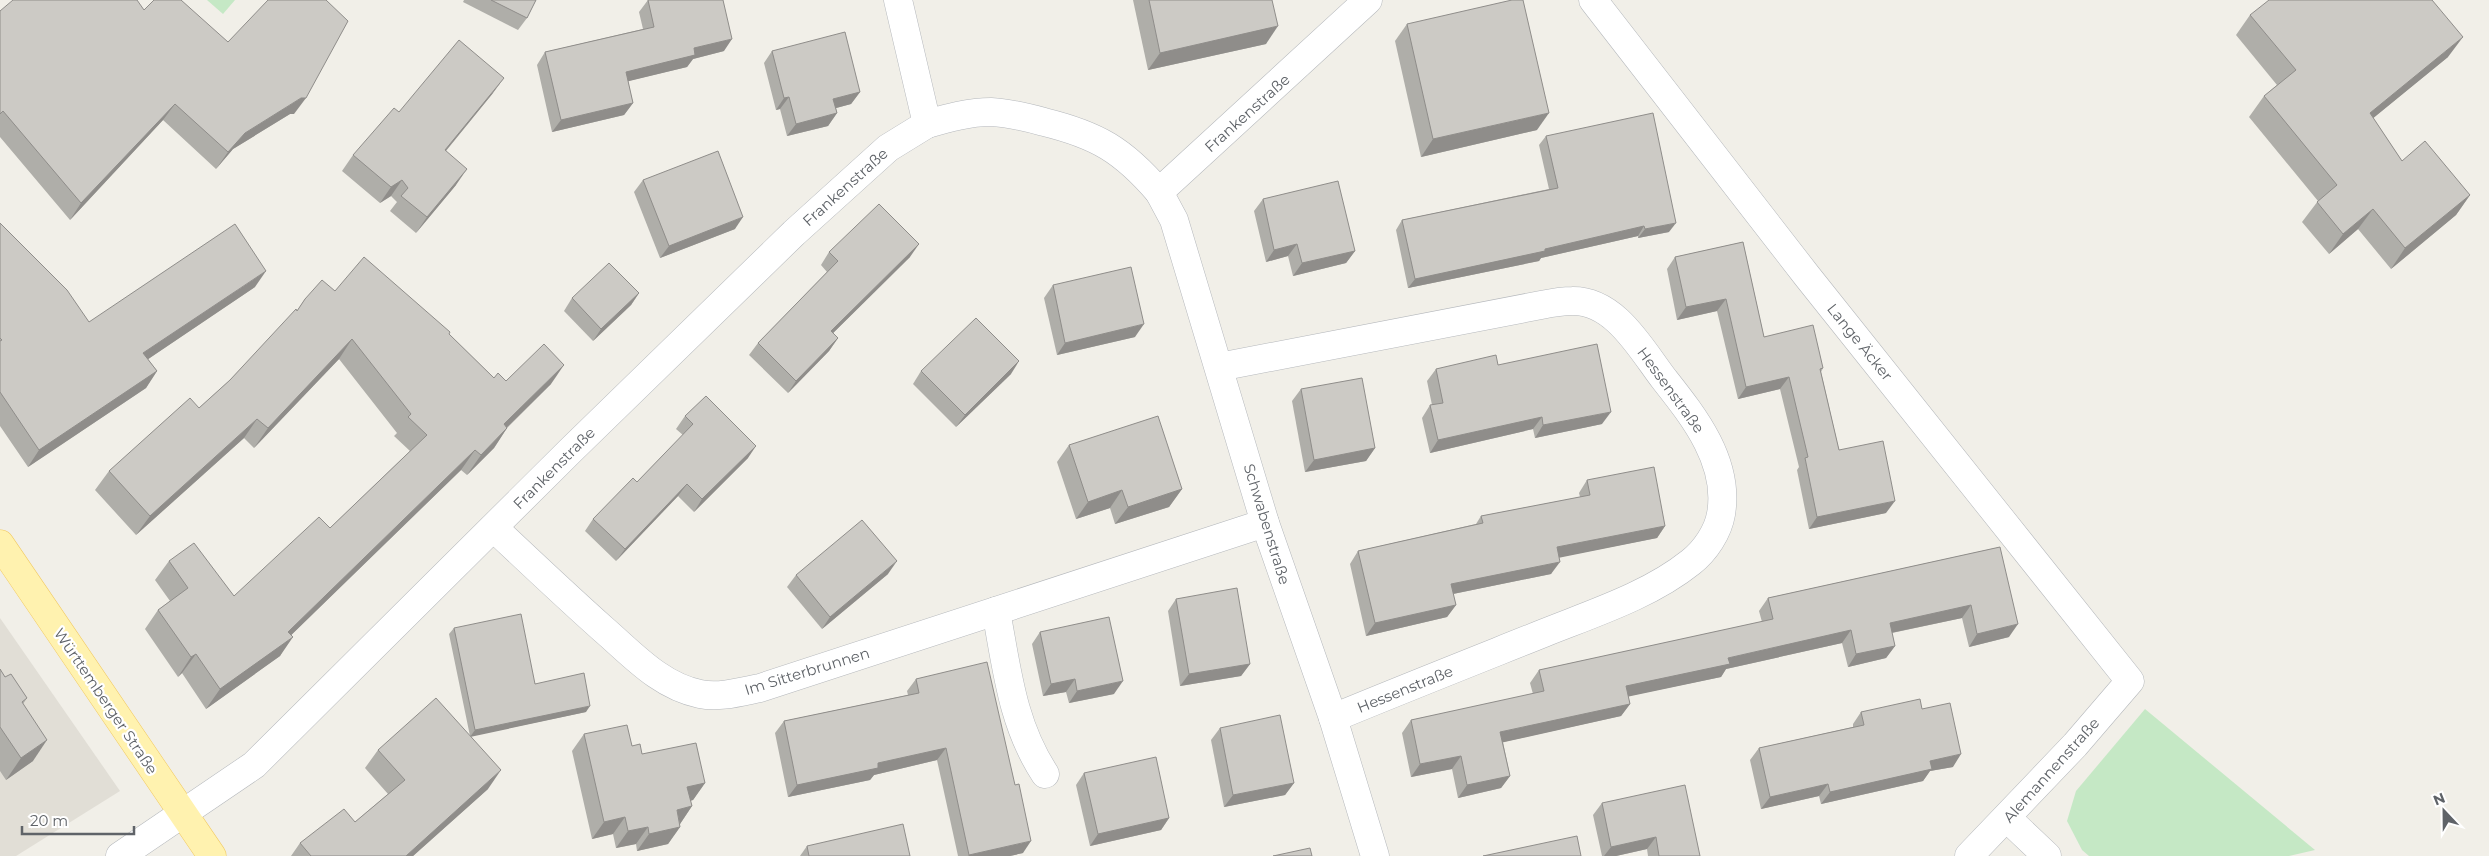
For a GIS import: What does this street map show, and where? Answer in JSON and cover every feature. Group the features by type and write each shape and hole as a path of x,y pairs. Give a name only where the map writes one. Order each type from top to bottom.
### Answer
{"main road":[{"name":"Württemberger Straße","path":"0,544 212,856"}],"street":[{"path":"898,0 927,124"},
{"name":"Frankenstraße","path":"120,856 254,765 570,451 794,233 888,148 927,124 959,116 990,112 1010,114 1080,132 1103,142 1129,160 1159,192 1368,0"},
{"name":"Lange Äcker","path":"1593,0 1807,276 2130,681"},
{"name":"Schwabenstraße","path":"1159,192 1174,220 1265,523 1332,718 1375,856"},
{"name":"Hessenstraße","path":"1219,367 1541,304 1573,301 1594,304 1610,314 1624,328 1679,398 1699,427 1721,473 1723,494 1721,515 1717,528 1709,543 1693,561 1670,578 1597,612 1332,718"},
{"name":"Im Sitterbrunnen","path":"494,528 566,596 660,678 700,694 720,695 760,688 1265,523"},
{"path":"996,611 1019,722 1025,742 1045,774"},
{"name":"Alemannenstraße","path":"1969,856 2075,745 2130,681"},
{"path":"2007,818 2047,856"}],"shaded area":[{"path":"0,618 120,791 16,856 0,856"}],"green space":[{"path":"207,0 235,0 223,14"},
{"path":"2145,709 2315,850 2289,856 2089,856 2082,850 2067,821 2076,791"}],"building":[{"path":"13,0 137,0 144,10 154,0 181,0 228,42 268,0 326,0 348,21 306,98 301,98 245,133 228,152 175,104 81,203 3,111 0,114 0,11"},
{"path":"491,0 536,0 527,18"},
{"path":"648,0 723,0 732,39 694,48 695,55 626,72 633,103 561,120 545,52 654,27"},
{"path":"1149,0 1272,0 1278,26 1160,53"},
{"path":"1512,0 1523,0 1549,113 1433,139 1407,24"},
{"path":"2269,0 2432,0 2463,37 2370,113 2402,161 2425,141 2470,195 2405,248 2373,209 2343,234 2317,202 2337,185 2264,96 2296,70 2250,15"},
{"path":"845,32 860,92 833,99 837,113 796,124 789,97 784,98 772,51"},
{"path":"459,40 504,78 445,150 467,169 427,217 401,196 408,188 402,180 391,187 353,155 394,108 399,112"},
{"path":"1653,113 1676,223 1645,229 1644,226 1545,249 1545,251 1415,279 1402,220 1558,188 1546,136"},
{"path":"718,151 743,217 669,246 643,180"},
{"path":"1338,181 1355,251 1302,263 1297,244 1274,250 1263,199"},
{"path":"879,204 919,244 831,331 838,338 796,381 758,343 838,261 829,252"},
{"path":"0,223 67,290 89,322 235,224 266,271 143,353 157,371 39,450 0,392 0,341 2,340 0,338"},
{"path":"1743,242 1764,337 1813,325 1823,368 1820,369 1839,450 1883,441 1895,501 1817,517 1805,458 1808,457 1789,377 1746,387 1726,299 1686,307 1675,257"},
{"path":"364,257 450,332 449,334 494,378 498,373 506,381 544,344 564,365 504,424 507,428 481,455 475,450 288,632 293,637 220,689 196,654 191,657 158,610 188,588 169,561 194,543 234,596 319,517 330,528 427,435 408,417 411,414 352,339 268,428 257,419 150,516 109,471 190,398 199,408 230,380 296,309 297,311 322,280 335,291"},
{"path":"609,263 639,293 601,329 572,298"},
{"path":"1131,267 1144,324 1065,343 1053,285"},
{"path":"976,318 1019,361 965,415 921,371"},
{"path":"1597,344 1611,412 1543,425 1542,417 1438,440 1430,405 1443,403 1436,369 1496,355 1498,365"},
{"path":"1362,378 1375,448 1314,460 1301,389"},
{"path":"706,396 756,446 702,499 687,484 625,549 593,519 633,478 637,482 693,424 685,416"},
{"path":"1158,416 1182,489 1128,507 1122,490 1088,502 1069,445"},
{"path":"1654,467 1665,526 1557,547 1560,562 1451,584 1456,605 1375,623 1358,551 1483,523 1481,516 1590,495 1587,480"},
{"path":"862,520 897,561 830,617 796,575"},
{"path":"2000,547 2018,624 1977,634 1971,605 1890,623 1895,646 1856,654 1851,630 1728,658 1730,664 1626,686 1630,704 1500,732 1510,776 1467,785 1461,756 1420,764 1411,720 1544,691 1539,670 1773,619 1768,598"},
{"path":"1237,588 1250,664 1189,674 1176,599"},
{"path":"521,614 535,684 584,673 590,706 475,730 454,628"},
{"path":"1109,617 1123,681 1077,691 1075,679 1051,684 1040,632"},
{"path":"987,662 1015,785 1019,784 1031,841 969,855 946,748 878,763 878,768 797,785 784,721 919,693 916,679"},
{"path":"0,669 5,677 11,674 27,698 22,702 47,740 21,758 0,727"},
{"path":"436,698 501,770 406,856 311,856 300,843 344,809 355,822 405,780 378,750"},
{"path":"1920,699 1922,709 1950,703 1961,754 1930,761 1932,769 1830,792 1828,784 1770,797 1759,748 1864,725 1861,712"},
{"path":"1280,715 1294,783 1233,795 1220,728"},
{"path":"627,725 632,746 640,744 642,754 696,743 705,783 687,787 692,806 677,810 680,827 649,834 648,827 628,831 625,817 604,822 584,734"},
{"path":"1156,757 1169,818 1098,834 1084,773"},
{"path":"1685,785 1700,856 1659,856 1656,837 1611,847 1602,803"},
{"path":"903,824 910,856 809,856 807,846"},
{"path":"1577,836 1581,856 1483,856"},
{"path":"1310,848 1312,856 1273,856"}]}
